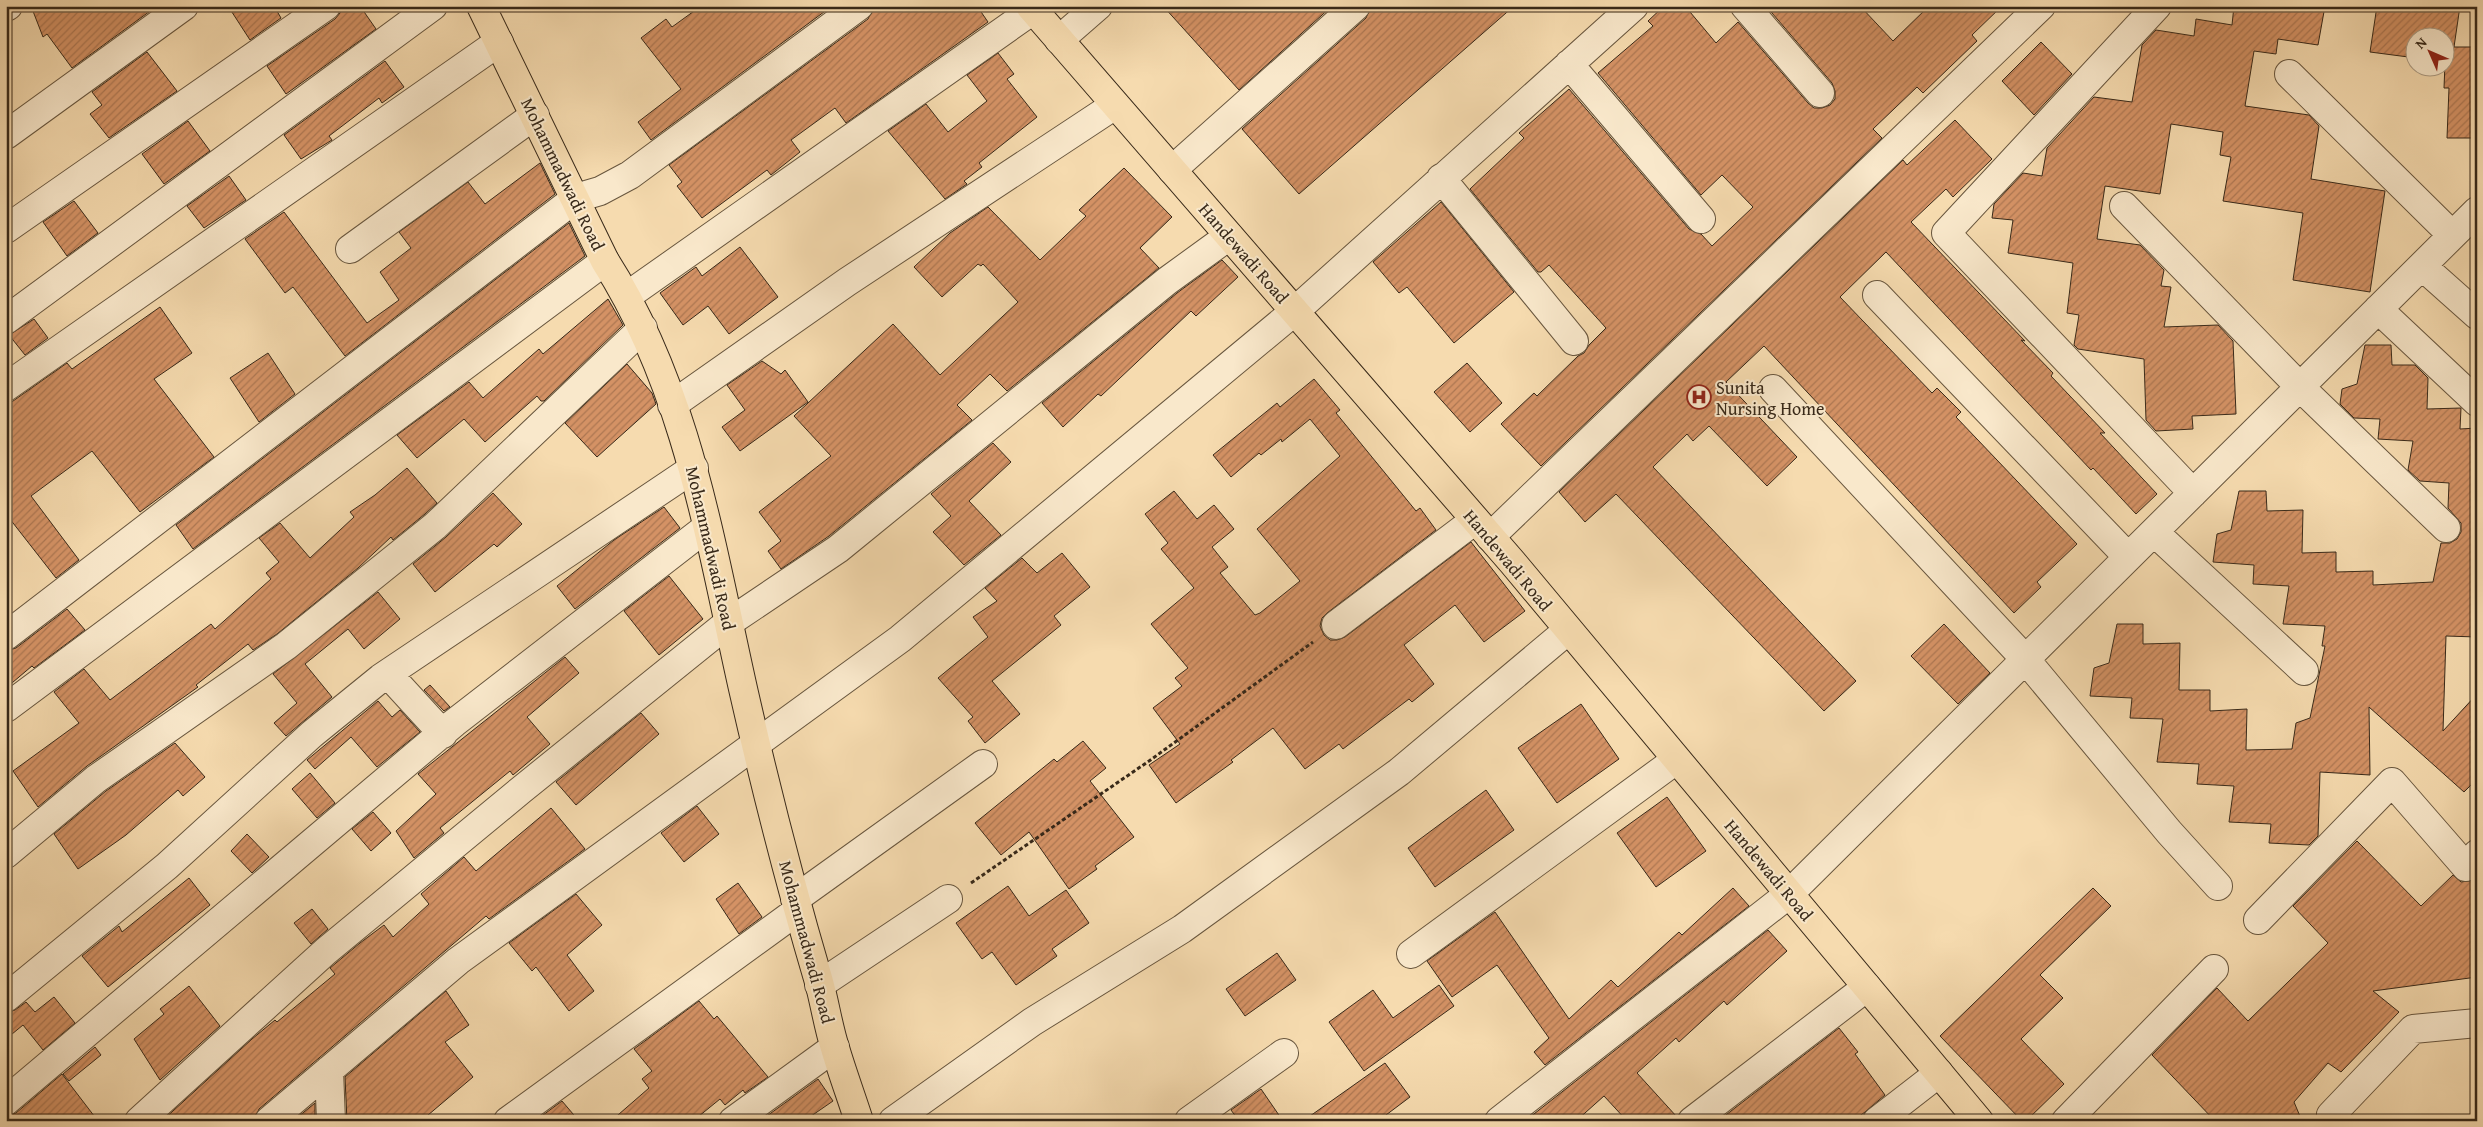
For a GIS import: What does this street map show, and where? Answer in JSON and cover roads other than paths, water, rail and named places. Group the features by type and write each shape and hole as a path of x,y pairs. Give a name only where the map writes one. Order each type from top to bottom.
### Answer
{"main road":[{"name":"Mohammadwadi Road","path":"481,6 536,115 605,261 627,296 643,328 694,468 755,743 796,905 835,1047 859,1121"},
{"name":"Handewadi Road","path":"1031,8 1483,528 1567,631 1979,1121"}],"street":[{"path":"6,135 184,6"},
{"path":"6,229 326,6"},
{"path":"6,320 433,6"},
{"path":"6,636 576,198 600,191 630,175 859,6"},
{"path":"1059,40 1098,6"},
{"path":"1172,170 1356,6"},
{"path":"269,1121 458,961 900,639 1295,311 1634,6"},
{"path":"1745,6 1820,93"},
{"path":"2157,6 1946,233 2193,493"},
{"path":"627,296 1031,8"},
{"path":"1336,625 1483,528 2032,9"},
{"path":"6,387 499,42"},
{"path":"1569,64 1701,219"},
{"path":"2288,74 2452,235"},
{"path":"672,405 847,282 1115,105"},
{"path":"350,249 536,115"},
{"path":"1441,178 1574,341"},
{"path":"2124,206 2300,387 2446,528"},
{"path":"1499,1121 1790,894 2477,211"},
{"path":"139,1121 326,952 728,623 838,549 1167,281 1229,236"},
{"path":"6,708 605,261"},
{"path":"2422,266 2477,316"},
{"path":"1877,295 2128,557"},
{"path":"2378,310 2477,402"},
{"path":"6,854 96,779 286,646 435,526 643,328"},
{"path":"1773,390 2026,660 2169,832 2218,886"},
{"path":"6,998 167,866 312,734 388,674 694,468"},
{"path":"6,1101 454,723 707,527"},
{"path":"2154,532 2304,671"},
{"path":"893,1121 1032,1022 1182,930 1399,772 1567,631"},
{"path":"388,674 443,734"},
{"path":"1411,954 1676,760"},
{"path":"508,1121 983,764"},
{"path":"2258,920 2392,782 2466,867 2477,854"},
{"path":"819,985 948,899"},
{"path":"2066,1121 2214,969"},
{"path":"1692,1121 1867,987"},
{"path":"2333,1121 2331,1115 2413,1029 2477,1023"},
{"path":"733,1121 835,1047"},
{"path":"1189,1121 1284,1053"},
{"path":"329,1070 331,1121"},
{"path":"1877,1121 1939,1073"}],"place":[{"name":"Sunita Nursing Home","path":"1699,397"}]}
